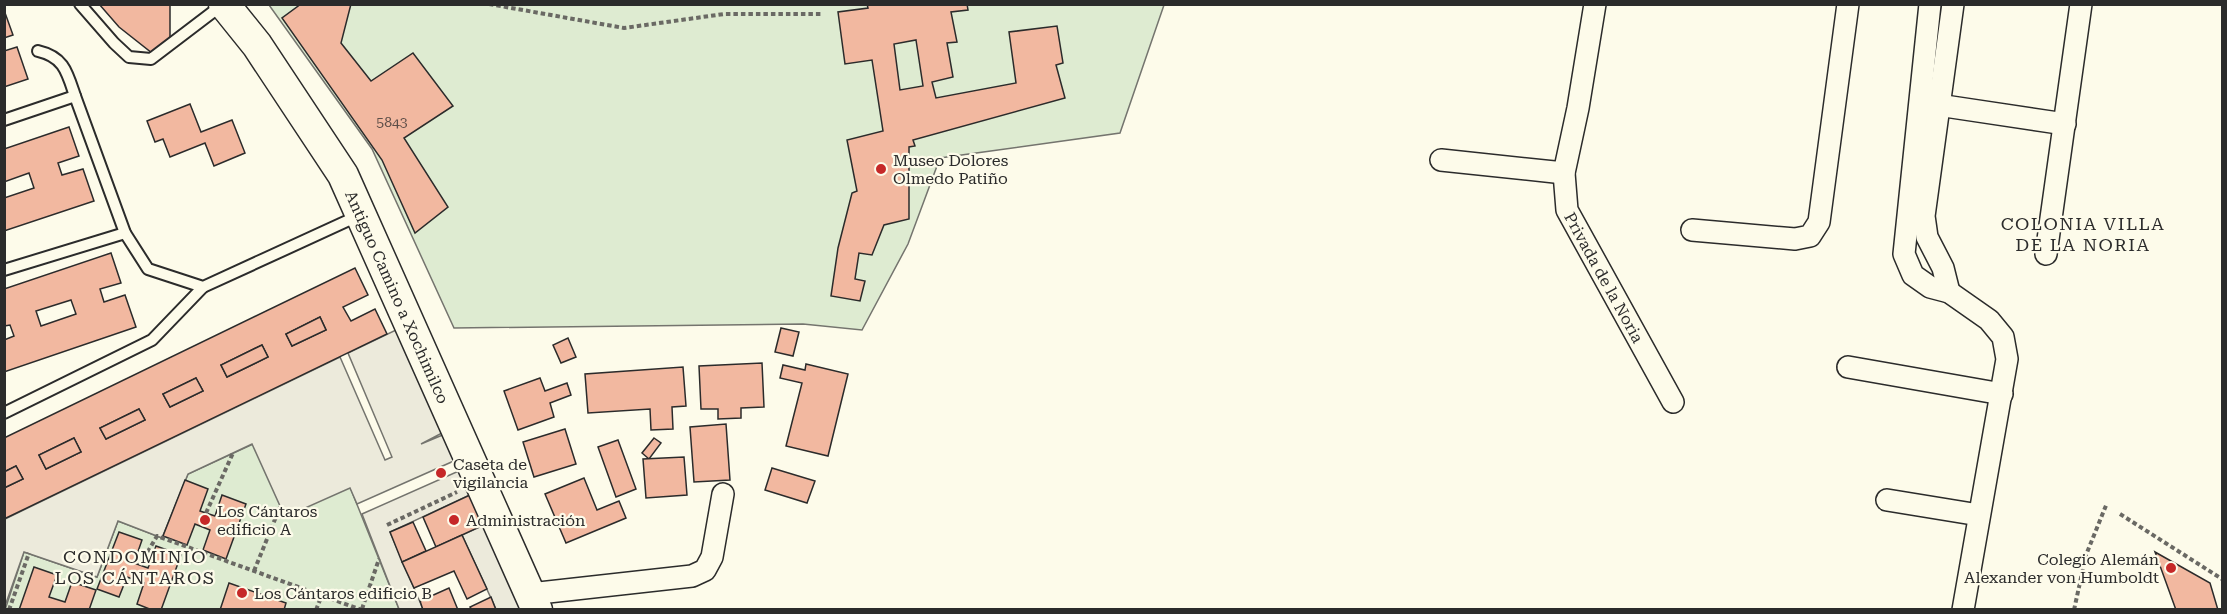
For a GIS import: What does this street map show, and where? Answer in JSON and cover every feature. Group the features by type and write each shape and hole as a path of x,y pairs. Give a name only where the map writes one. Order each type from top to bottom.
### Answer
{"main road":[{"name":"Antiguo Camino a Xochimilco","path":"223,4 257,45 343,175 533,602"}],"street":[{"name":"Privada de la Noria","path":"1595,4 1578,108 1564,173 1567,210 1673,402"},
{"path":"1692,230 1795,240 1810,236 1819,222 1848,4"},
{"path":"1930,4 1936,43 1938,105 1923,155 1924,216 1927,237 1943,268 1949,292"},
{"path":"1953,4 1936,43 1923,155 1904,254 1913,276 1930,287 1949,292 1989,320 2003,337 2007,359 1963,609"},
{"path":"2046,254 2082,4"},
{"path":"1938,105 2065,124"},
{"path":"1441,160 1564,173"},
{"path":"1848,367 2002,394"},
{"path":"533,602 692,576 705,570 712,557 723,494"},
{"path":"1887,500 1979,515"}],"lane":[{"path":"80,4 114,44 129,57 151,59 223,4"},
{"path":"38,51 50,54 59,60 66,70 125,233 148,269 203,287"},
{"path":"4,120 75,96"},
{"path":"4,413 152,340 203,287 360,215"},
{"path":"4,270 125,233"}],"path":[{"path":"489,4 624,28 724,14 822,14"},
{"path":"206,513 233,453"},
{"path":"387,525 480,482"},
{"path":"2073,609 2086,555 2107,503"},
{"path":"254,571 280,507"},
{"path":"2120,514 2223,579"},
{"path":"140,565 157,536 362,609 379,559"},
{"path":"9,609 29,553"},
{"path":"316,609 321,595"}],"green space":[{"path":"269,5 1164,5 1120,133 940,158 908,244 862,330 803,324 454,328 372,149"},
{"path":"253,444 350,487 399,609 5,610 24,552 97,577 118,521 162,538 188,474"}],"shaded area":[{"path":"398,329 444,432 421,444 445,434 456,460 357,504 350,488 285,517 252,444 188,474 162,538 118,521 97,577 24,552 5,606 5,519 340,357 385,460 392,457 348,353"},
{"path":"461,470 472,494 390,532 423,609 399,609 362,514"},
{"path":"486,524 523,609 496,609 462,535"}],"building":[{"path":"99,4 170,4 170,38 152,53 119,27"},
{"path":"301,4 351,4 341,43 371,81 413,53 453,106 404,138 448,207 415,233 382,160 282,18"},
{"name":"Museo Dolores Olmedo Patiño","path":"867,4 967,4 968,10 951,12 957,42 947,43 953,77 932,82 936,98 1016,83 1009,32 1057,26 1063,63 1056,65 1065,98 913,140 915,146 909,147 909,219 884,225 872,255 859,253 855,279 865,281 860,301 831,296 838,248 852,193 857,191 847,140 883,131 872,60 845,64 838,12 868,8","holes":["916,40 923,86 900,90 894,44"]},
{"path":"4,10 13,35 4,38"},
{"path":"17,47 28,79 4,87 4,51"},
{"path":"190,104 201,132 232,120 245,153 214,166 205,143 170,157 163,139 155,142 147,121"},
{"path":"69,127 79,156 58,163 62,175 83,169 94,201 4,231 4,198 34,188 29,173 4,182 4,149"},
{"path":"111,253 121,283 100,289 104,302 125,295 136,327 4,372 4,340 14,336 10,325 4,326 4,289","holes":["71,300 76,314 41,326 36,311"]},
{"path":"355,268 368,295 343,307 351,321 375,309 387,334 4,519 4,488 23,479 16,466 4,472 4,438","holes":["320,317 326,330 292,346 286,334","262,345 268,357 227,377 221,365","196,378 203,391 170,407 163,394","139,409 145,420 106,439 100,428","74,438 81,452 46,469 39,455"]},
{"path":"320,317 326,330 292,346 286,334"},
{"path":"781,328 799,332 793,356 775,352"},
{"path":"568,338 576,357 561,363 553,345"},
{"path":"262,345 268,357 227,377 221,365"},
{"path":"762,363 764,407 741,408 741,418 718,419 718,409 701,409 699,366"},
{"path":"806,364 848,374 828,456 786,446 802,383 780,378 783,365 805,370"},
{"path":"683,367 686,406 672,407 673,429 651,430 650,409 588,413 585,374"},
{"path":"196,378 203,391 170,407 163,394"},
{"path":"540,378 545,391 567,383 571,395 550,403 554,417 518,430 504,391"},
{"path":"139,409 145,420 106,439 100,428"},
{"path":"726,424 730,480 694,482 690,427"},
{"path":"565,429 576,464 534,477 523,442"},
{"path":"74,438 81,452 46,469 39,455"},
{"path":"654,438 661,443 649,459 642,453"},
{"path":"618,440 636,489 616,497 598,447"},
{"path":"684,457 687,495 646,498 643,459"},
{"path":"16,466 23,479 4,488 4,472"},
{"path":"772,468 815,481 807,503 765,490"},
{"path":"584,478 597,510 619,501 626,518 566,543 545,494"},
{"name":"Los Cántaros edificio A","path":"185,480 208,489 200,511 215,516 222,495 246,504 226,559 203,550 210,530 195,524 187,545 163,536"},
{"name":"Administración","path":"472,494 486,524 436,547 423,517"},
{"path":"413,522 426,551 402,562 390,532"},
{"path":"119,532 142,540 134,563 148,568 156,546 181,555 161,610 152,610 137,604 144,583 127,577 119,597 97,589"},
{"path":"462,535 487,589 467,599 454,571 414,588 402,562"},
{"name":"Colegio Alemán Alexander von Humboldt","path":"2155,552 2210,583 2218,610 2176,610"},
{"path":"34,567 57,575 49,597 65,602 72,582 96,590 89,610 19,610"},
{"name":"Los Cántaros edificio B","path":"229,583 286,603 284,610 220,610"},
{"path":"449,588 458,610 423,610 420,601"},
{"path":"491,597 496,610 472,610 470,607"}],"place":[{"name":"Museo Dolores Olmedo Patiño","path":"881,169"},
{"name":"Caseta de vigilancia","path":"441,473"},
{"name":"Los Cántaros edificio A","path":"205,520"},
{"name":"Administración","path":"454,520"},
{"name":"Colegio Alemán Alexander von Humboldt","path":"2171,568"},
{"name":"Los Cántaros edificio B","path":"242,593"}],"district":[{"name":"COLONIA VILLA DE LA NORIA","path":"2083,234"},
{"name":"CONDOMINIO LOS CÁNTAROS","path":"135,567"}]}
